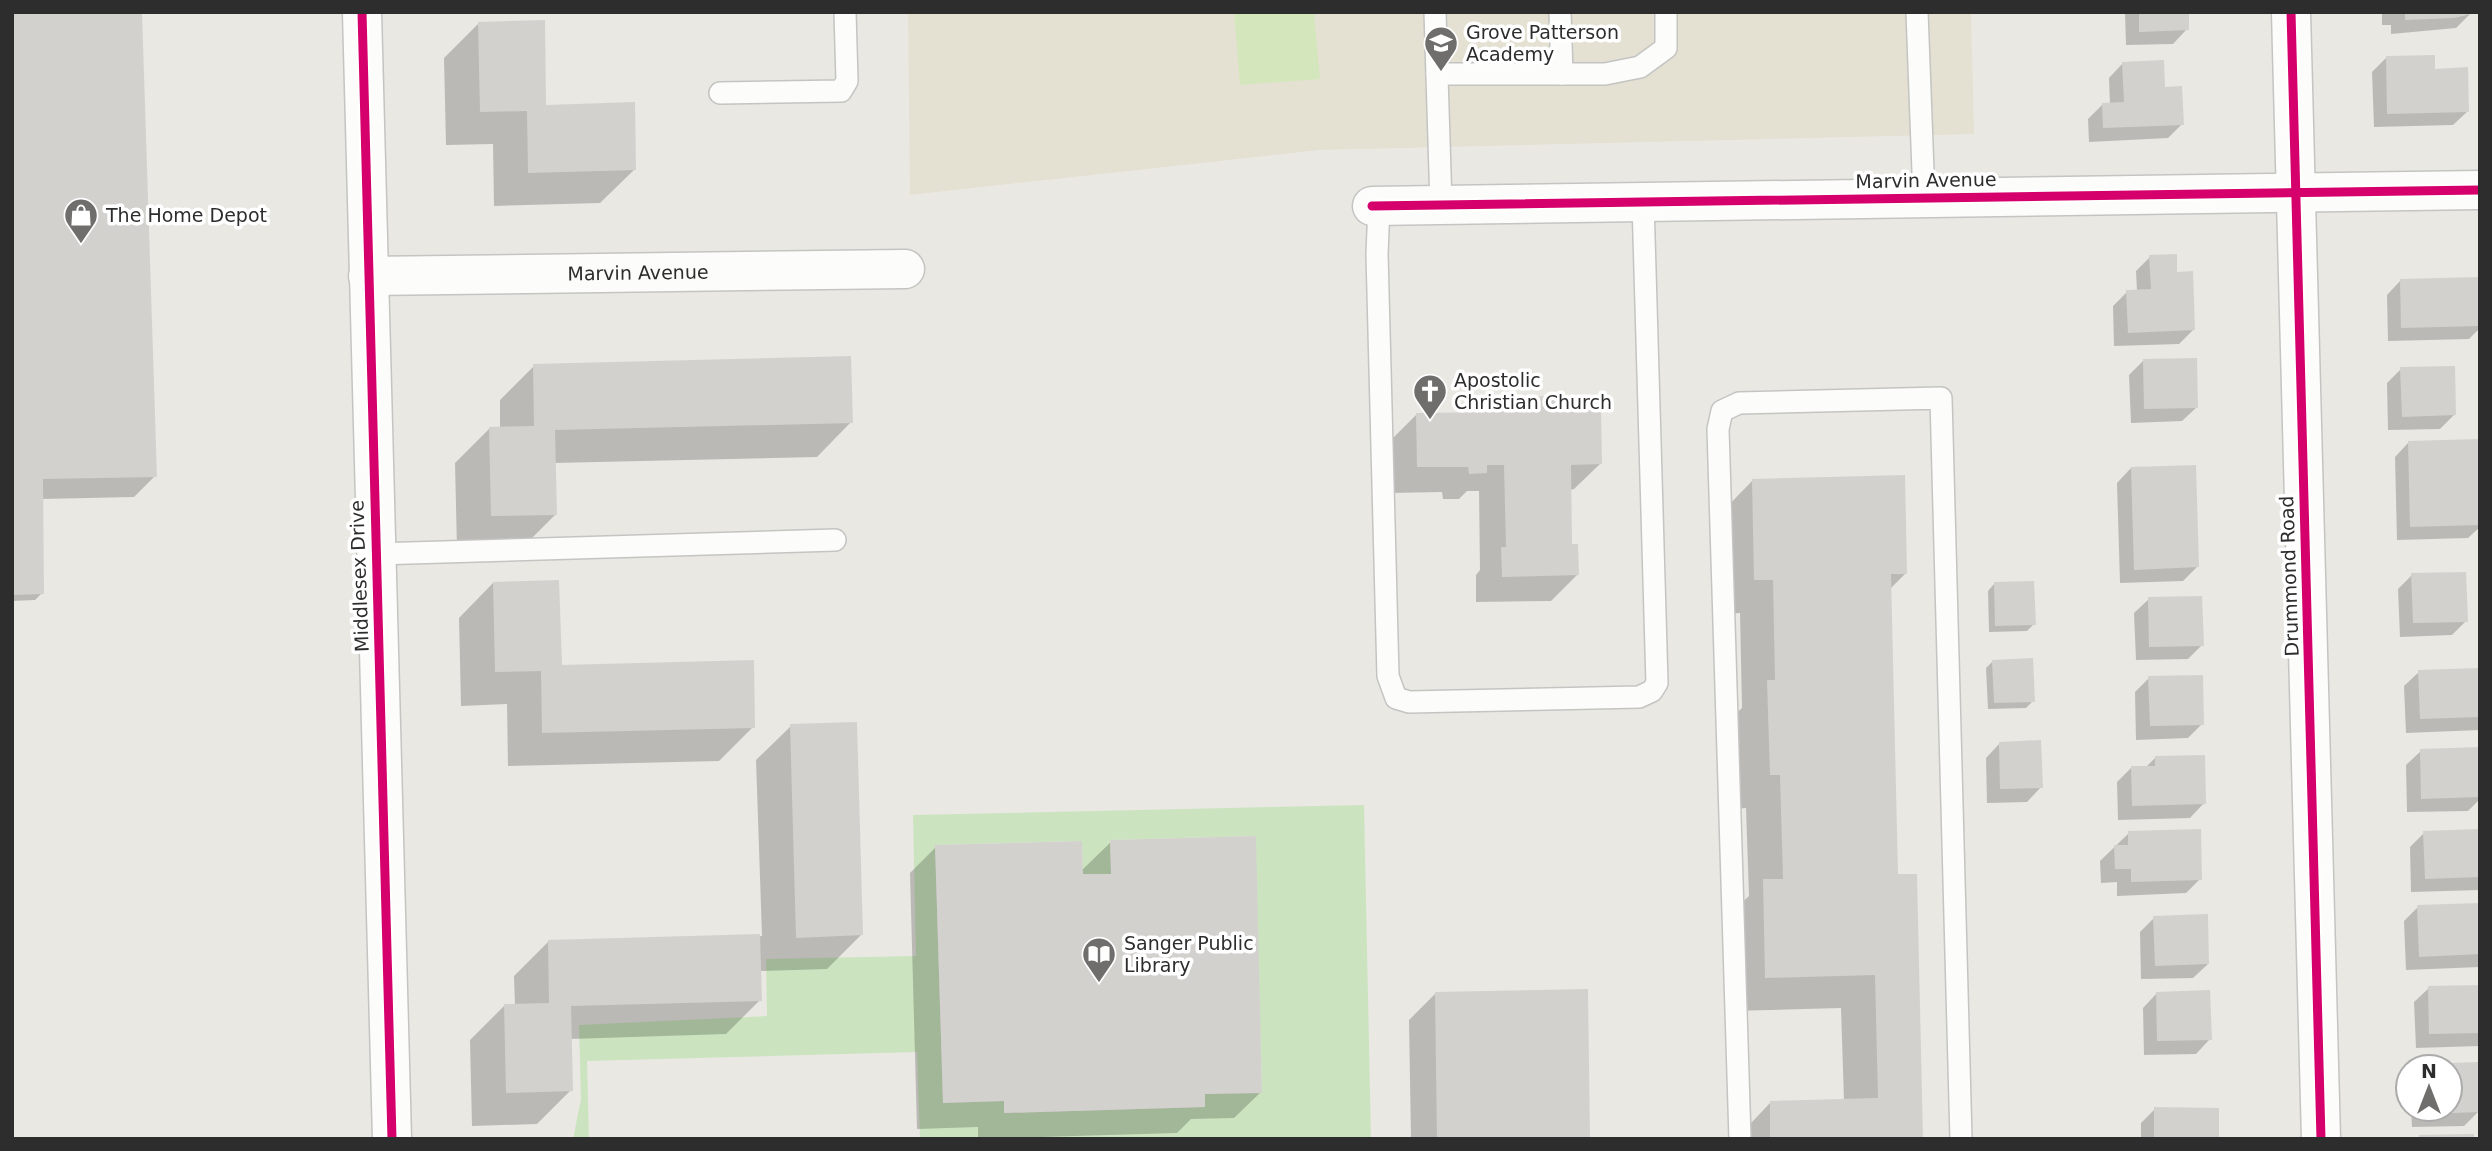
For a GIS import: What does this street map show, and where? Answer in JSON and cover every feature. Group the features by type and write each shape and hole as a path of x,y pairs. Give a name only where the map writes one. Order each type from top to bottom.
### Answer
{"street":[{"name":"Middlesex Drive","path":"362,12 392,1139"},
{"name":"Drummond Road","path":"2291,12 2322,1139"},
{"name":"Marvin Avenue","path":"1376,206 2480,190"},
{"name":"Marvin Avenue","path":"369,276 905,269"}],"lane":[{"path":"720,93 841,91 847,81 845,12"},
{"path":"1435,12 1441,205"},
{"path":"1560,12 1562,74"},
{"path":"1437,74 1605,74 1640,67 1666,48 1666,12"},
{"path":"1917,12 1924,198"},
{"path":"1376,206 1388,677 1396,698 1409,702 1639,697 1652,691 1657,684 1643,202"},
{"path":"1741,1139 1717,429 1722,411 1739,403 1941,398 1961,1139"},
{"path":"376,554 835,540"}],"shaded area":[{"name":"Grove Patterson Academy","path":"908,12 1971,12 1974,134 1319,150 910,195"}],"green space":[{"path":"1234,12 1314,12 1320,79 1240,85"},
{"path":"1364,805 1371,1139 920,1139 917,1052 587,1061 589,1139 573,1139 581,1099 579,1025 767,1016 766,959 916,956 913,815","holes":["1255,836 1262,1093 1205,1094 1205,1107 1005,1113 1004,1101 943,1103 935,845 1082,841 1083,874 1111,874 1110,840"]}],"building":[{"name":"The Home Depot","path":"12,12 142,12 157,477 43,479 44,594 12,595"},
{"path":"2139,12 2189,12 2189,30 2139,32"},
{"path":"2405,12 2475,13 2454,18 2405,20"},
{"path":"545,20 546,105 635,102 636,170 528,173 527,111 480,112 478,22"},
{"path":"2435,55 2435,69 2468,67 2469,112 2387,114 2386,56"},
{"path":"2164,60 2165,87 2182,86 2184,125 2103,128 2102,103 2124,102 2122,62"},
{"path":"2177,254 2177,272 2193,271 2195,330 2128,333 2126,290 2151,289 2149,255"},
{"path":"2480,277 2480,326 2401,328 2400,279"},
{"path":"851,356 853,423 555,430 557,515 491,516 489,427 534,426 533,364"},
{"path":"2197,358 2198,408 2144,409 2143,359"},
{"path":"2455,366 2456,415 2402,417 2400,367"},
{"name":"Apostolic Christian Church","path":"1556,396 1556,406 1601,408 1602,464 1571,465 1572,544 1578,544 1579,575 1502,577 1501,547 1506,547 1504,465 1487,465 1487,473 1469,474 1468,467 1417,467 1416,413 1503,412 1503,407 1519,407 1518,397"},
{"path":"2480,439 2480,525 2410,527 2408,441"},
{"path":"2196,465 2199,567 2134,570 2131,467"},
{"path":"1905,475 1907,574 1891,574 1898,874 1917,874 1923,1139 1770,1139 1770,1101 1878,1098 1875,975 1765,978 1763,879 1783,879 1780,775 1770,775 1767,680 1775,680 1773,580 1754,580 1752,479"},
{"path":"2466,572 2468,622 2413,623 2411,573"},
{"path":"559,580 562,665 754,660 755,728 542,733 541,671 495,672 493,582"},
{"path":"2034,581 2036,625 1995,626 1994,582"},
{"path":"2202,596 2204,646 2149,647 2148,597"},
{"path":"2033,658 2035,702 1994,703 1992,660"},
{"path":"2480,668 2480,717 2420,719 2418,670"},
{"path":"2203,675 2204,725 2150,726 2148,676"},
{"path":"857,722 863,935 796,938 790,724"},
{"path":"2041,740 2043,788 2000,789 1999,742"},
{"path":"2480,747 2480,797 2421,799 2420,749"},
{"path":"2205,755 2206,804 2132,806 2131,766 2155,766 2155,756"},
{"path":"2201,829 2202,880 2131,882 2131,869 2115,869 2114,845 2128,845 2128,831"},
{"path":"2480,829 2480,877 2425,879 2423,831"},
{"name":"Sanger Public Library","path":"1256,836 1262,1093 1205,1094 1205,1107 1004,1113 1004,1101 943,1103 935,845 1082,841 1083,874 1111,874 1110,840"},
{"path":"2480,903 2480,954 2419,957 2417,905"},
{"path":"2208,914 2209,964 2155,966 2153,916"},
{"path":"760,934 762,1001 571,1006 573,1091 506,1093 504,1004 549,1003 548,940"},
{"path":"2480,985 2480,1033 2429,1034 2428,986"},
{"path":"1588,989 1590,1138 1437,1139 1435,992"},
{"path":"2210,990 2212,1040 2157,1041 2156,992"},
{"path":"2478,1062 2480,1112 2464,1113 2464,1063"},
{"path":"2154,1107 2219,1108 2219,1139 2154,1139"},
{"path":"2474,1134 2474,1139 2419,1139 2419,1135"}],"cycle path":[{"path":"362,12 392,1139"},
{"path":"2291,12 2321,1139"},
{"path":"1372,206 2480,190"}],"place":[{"name":"Grove Patterson Academy","path":"1441,73"},
{"name":"The Home Depot","path":"81,245"},
{"name":"Apostolic Christian Church","path":"1430,421"},
{"name":"Sanger Public Library","path":"1099,984"}]}
